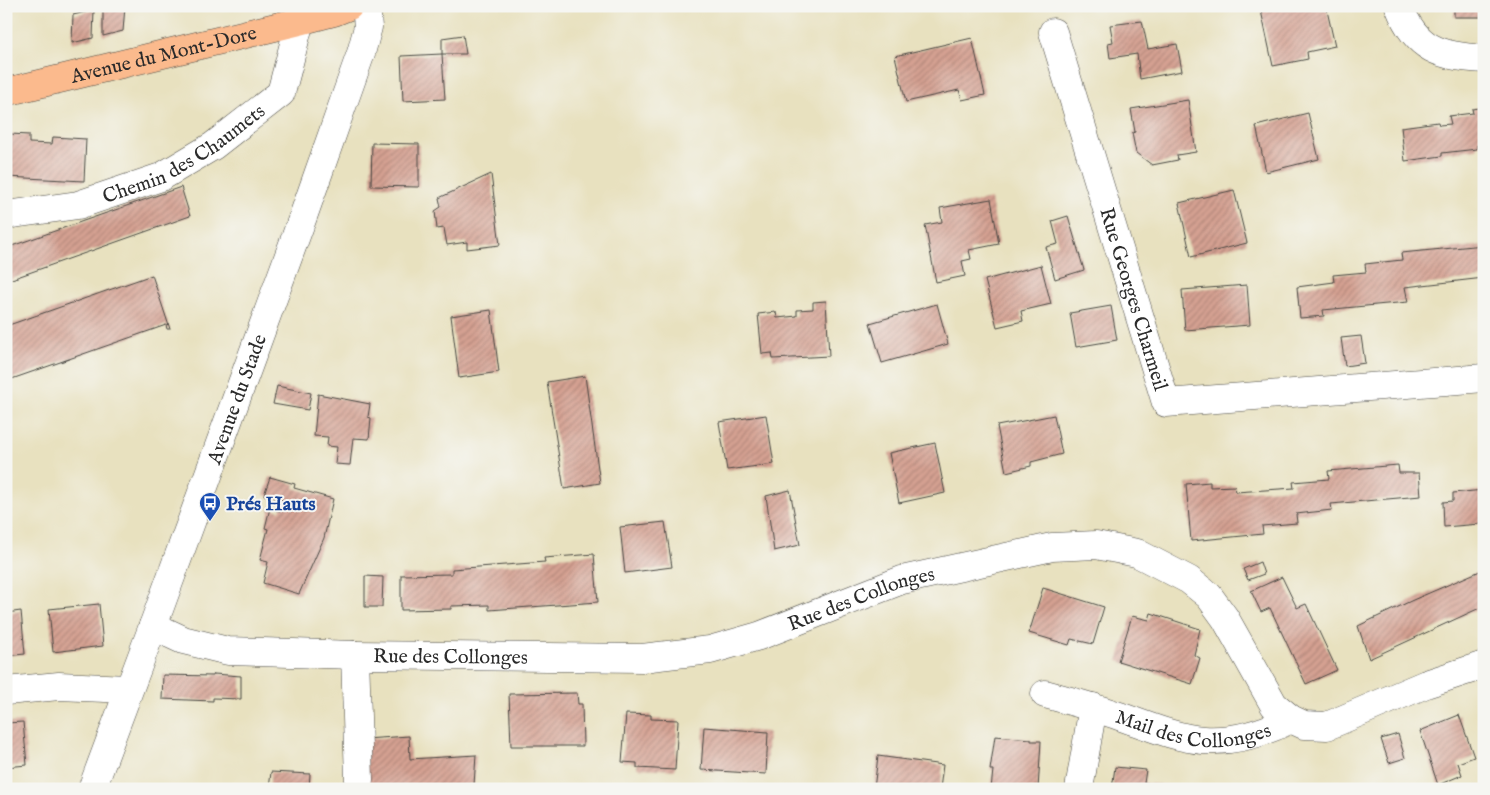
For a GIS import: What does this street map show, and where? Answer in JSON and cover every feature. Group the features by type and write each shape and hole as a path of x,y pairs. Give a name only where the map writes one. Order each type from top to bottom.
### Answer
{"main road":[{"name":"Avenue du Mont-Dore","path":"6,92 300,21 349,6"}],"street":[{"name":"Avenue du Stade","path":"92,789 304,214 361,53 368,26 366,6"},
{"path":"1399,6 1406,24 1420,41 1441,53 1458,57 1484,59"},
{"name":"Chemin des Chaumets","path":"6,215 78,205 161,176 213,146 281,93 300,21"},
{"name":"Rue Georges Charmeil","path":"1053,32 1166,403 1484,378"},
{"name":"Rue des Collonges","path":"153,626 183,640 228,651 355,655 642,658 710,650 759,636 902,580 1052,547 1096,545 1138,553 1189,580 1209,596 1225,618 1274,705 1291,719 1304,725 1327,726 1426,684 1484,665"},
{"path":"355,655 358,789"},
{"path":"6,691 59,686 128,689"},
{"name":"Mail des Collonges","path":"1045,694 1093,707 1165,732 1203,740 1236,739 1272,728 1291,719"},
{"name":"Mail des Collonges","path":"1078,789 1093,707"}],"building":[{"path":"125,6 123,31 103,36 103,8"},
{"path":"1260,6 1326,6 1335,46 1307,52 1308,59 1273,66"},
{"path":"1454,6 1484,6 1484,17 1454,17"},
{"path":"94,10 93,38 72,43 73,15"},
{"path":"1142,21 1148,49 1177,44 1182,71 1140,79 1137,54 1110,58 1108,43 1113,42 1110,25"},
{"path":"463,35 466,54 442,54 442,38"},
{"path":"972,38 985,95 962,100 959,90 906,102 895,56"},
{"path":"442,54 445,99 403,101 401,56"},
{"path":"1188,100 1196,152 1177,155 1178,160 1152,165 1136,153 1132,133 1135,132 1131,109"},
{"path":"1484,107 1484,145 1477,145 1477,149 1442,153 1442,156 1405,161 1401,127 1438,122 1439,125 1451,124 1449,116 1473,113 1472,109"},
{"path":"1308,113 1319,159 1266,172 1256,126"},
{"path":"10,134 29,135 29,143 52,144 53,137 86,139 84,181 7,177"},
{"path":"372,143 419,144 419,187 371,186"},
{"path":"491,174 500,245 467,249 467,242 447,245 444,228 437,229 435,211 441,207 439,198"},
{"path":"181,187 190,216 6,281 6,248"},
{"path":"1234,190 1247,243 1191,257 1179,203"},
{"path":"991,199 999,244 969,250 971,259 962,261 965,276 936,282 925,225 942,222 940,208"},
{"path":"1068,216 1084,270 1055,279 1046,247 1058,244 1052,221"},
{"path":"1484,245 1484,278 1405,287 1408,302 1323,310 1324,316 1300,318 1297,287 1334,282 1333,275 1366,272 1365,264 1402,260 1401,253"},
{"path":"1041,265 1051,304 1021,311 1023,321 997,327 985,280"},
{"path":"152,275 170,329 167,329 166,325 6,381 6,326"},
{"path":"1247,285 1250,325 1185,330 1182,290"},
{"path":"826,301 829,356 773,359 772,353 762,354 758,314 776,312 777,318 797,316 797,310 813,309 813,302"},
{"path":"937,304 948,344 882,363 870,323"},
{"path":"1111,306 1117,340 1076,347 1070,313"},
{"path":"491,310 499,372 459,378 451,316"},
{"path":"1361,336 1365,363 1345,366 1341,338"},
{"path":"585,376 600,483 564,489 547,382"},
{"path":"277,386 311,393 308,410 273,404"},
{"path":"318,394 370,404 368,417 371,418 369,439 353,438 350,465 335,464 337,447 327,446 328,437 314,436"},
{"path":"766,415 774,464 727,470 719,422"},
{"path":"1054,415 1062,454 1031,462 1031,466 1006,472 997,426"},
{"path":"935,443 945,493 899,503 889,453"},
{"path":"1398,465 1399,473 1419,473 1421,496 1331,504 1332,510 1296,514 1297,523 1262,526 1263,534 1191,541 1186,484 1210,482 1210,487 1235,486 1236,492 1294,488 1293,482 1329,479 1328,471"},
{"path":"270,477 295,484 294,488 333,499 324,538 299,594 263,583 268,562 260,560 268,529 265,528 270,508 280,511 283,500 264,495"},
{"path":"790,490 800,545 774,551 766,496"},
{"path":"1484,490 1484,517 1480,517 1480,524 1444,527 1443,502 1453,501 1453,493"},
{"path":"665,522 672,567 625,573 620,527"},
{"path":"594,554 598,602 489,610 489,605 451,606 451,609 401,610 401,575 452,574 452,569 545,562 544,558"},
{"path":"1260,562 1264,574 1248,580 1243,569"},
{"path":"1480,571 1484,578 1484,606 1369,659 1358,626"},
{"path":"365,576 383,577 382,607 365,607"},
{"path":"1282,577 1297,608 1306,604 1337,670 1306,684 1270,608 1261,612 1251,591"},
{"path":"1043,588 1104,607 1093,644 1071,639 1069,645 1029,633"},
{"path":"99,604 103,646 53,652 49,609"},
{"path":"21,611 25,654 6,656 6,613"},
{"path":"1151,613 1200,629 1194,655 1200,658 1192,684 1118,661 1132,616 1149,620"},
{"path":"214,674 241,676 241,699 213,698 213,701 162,699 163,675 213,676"},
{"path":"577,693 578,704 582,704 583,746 511,746 509,694"},
{"path":"626,714 651,715 651,719 678,720 675,770 637,768 637,763 622,762"},
{"path":"1459,715 1474,757 1458,763 1462,775 1438,785 1420,731"},
{"path":"23,722 27,765 6,767 6,723"},
{"path":"704,727 768,732 766,774 701,770"},
{"path":"1398,734 1405,758 1389,763 1381,739"},
{"path":"409,736 410,759 476,755 474,785 468,784 468,789 367,789 365,739"},
{"path":"995,736 1041,741 1038,789 991,789 993,770 990,770"},
{"path":"878,756 943,765 940,789 874,789"},
{"path":"1115,767 1146,770 1144,783 1171,786 1171,789 1112,789"},
{"path":"271,772 310,774 309,789 269,789"}],"place":[{"name":"Prés Hauts","path":"210,522"}]}
